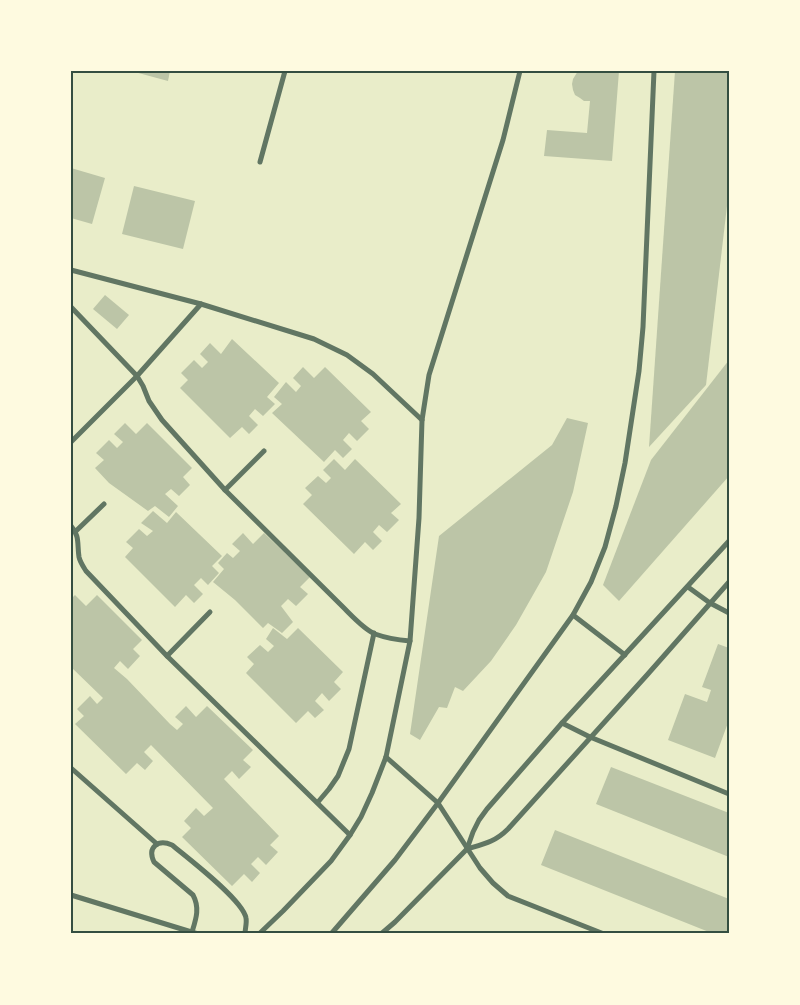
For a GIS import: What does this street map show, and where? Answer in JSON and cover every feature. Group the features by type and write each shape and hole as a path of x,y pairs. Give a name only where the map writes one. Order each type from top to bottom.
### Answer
{"street":[{"path":"260,162 285,71"},
{"path":"259,934 283,912 331,861 350,835 369,801 386,756 410,641 419,518 422,420 429,375 503,140 520,71"},
{"path":"331,934 395,860 573,615 591,582 605,547 625,463 639,371 654,71"},
{"path":"71,270 201,304 314,338 346,355 373,374 422,420"},
{"path":"71,442 137,376 201,304"},
{"path":"71,307 137,376 149,401 162,420 225,490 360,624 374,633 410,641"},
{"path":"225,490 264,451"},
{"path":"76,531 104,504"},
{"path":"71,526 78,535 80,563 86,571 167,656 350,835"},
{"path":"381,934 467,849 479,820 487,809 562,723 729,541"},
{"path":"467,849 490,843 514,822 729,582"},
{"path":"688,587 729,613"},
{"path":"167,656 210,612"},
{"path":"573,615 625,655"},
{"path":"318,802 338,776 349,749 374,633"},
{"path":"562,723 590,737 729,794"},
{"path":"386,756 438,803 480,868 508,896 604,934"},
{"path":"71,768 157,844"},
{"path":"71,895 195,933 197,914 196,901 193,894 154,862 152,856 152,849 157,844 165,842 172,845 234,897 246,918 245,934"}],"building":[{"path":"131,71 170,71 168,81"},
{"path":"578,71 619,71 612,161 544,156 547,130 587,133 590,101 584,101 575,95 572,84"},
{"path":"675,71 729,71 729,189 706,385 649,447"},
{"path":"71,168 105,178 92,224 71,218"},
{"path":"134,186 195,201 183,249 122,234"},
{"path":"105,295 129,315 117,329 93,309"},
{"path":"232,339 279,383 267,397 275,404 263,416 255,409 249,416 258,425 249,434 242,427 230,438 180,388 188,380 181,373 194,360 202,368 208,362 200,354 210,343 221,354"},
{"path":"729,360 729,476 619,601 603,585 651,460"},
{"path":"303,367 314,378 325,367 371,412 361,421 369,429 357,441 349,433 343,440 352,449 343,458 335,450 324,462 272,413 282,404 274,397 286,382 296,392 301,386 293,378"},
{"path":"567,418 588,423 573,492 546,572 516,625 491,661 463,691 455,687 447,708 439,707 420,740 410,734 439,536 552,445"},
{"path":"125,423 136,434 147,423 192,468 183,477 190,485 179,496 171,489 165,494 178,506 169,517 155,506 148,511 109,483 95,468 104,460 96,453 109,440 117,448 123,442 114,434"},
{"path":"334,459 345,470 355,459 401,504 391,513 399,520 387,532 379,525 373,532 382,541 373,550 365,542 354,554 303,504 312,495 305,488 318,476 326,483 331,478 323,470"},
{"path":"153,511 167,523 176,512 222,556 212,566 219,573 208,585 201,578 194,585 203,594 194,603 186,595 175,607 125,557 133,548 126,542 139,529 147,536 153,531 141,523"},
{"path":"243,533 253,544 264,533 310,577 300,587 308,594 296,606 288,599 281,606 293,622 282,633 268,623 263,628 235,600 213,582 224,569 218,563 227,553 233,558 240,551 232,544"},
{"path":"75,595 86,606 97,595 142,640 133,649 140,656 128,669 120,661 114,668 170,724 177,730 183,724 175,717 186,706 196,717 207,706 253,750 243,760 251,767 239,779 232,771 224,779 279,836 270,845 278,852 266,865 258,857 251,864 260,873 252,882 244,874 232,886 182,837 191,828 184,821 196,808 204,816 213,808 151,745 144,752 153,761 145,770 137,763 126,774 75,724 84,716 77,709 90,696 97,704 103,698 71,667 71,599"},
{"path":"273,628 287,639 298,628 343,672 334,682 341,689 329,701 322,693 315,701 324,710 315,718 308,711 296,723 246,673 254,664 247,657 260,645 268,652 274,646 266,639"},
{"path":"718,644 729,648 729,720 715,758 668,740 685,694 707,702 711,690 702,687"},
{"path":"611,767 729,813 729,857 596,804"},
{"path":"555,830 729,899 729,934 714,934 541,865"}]}
